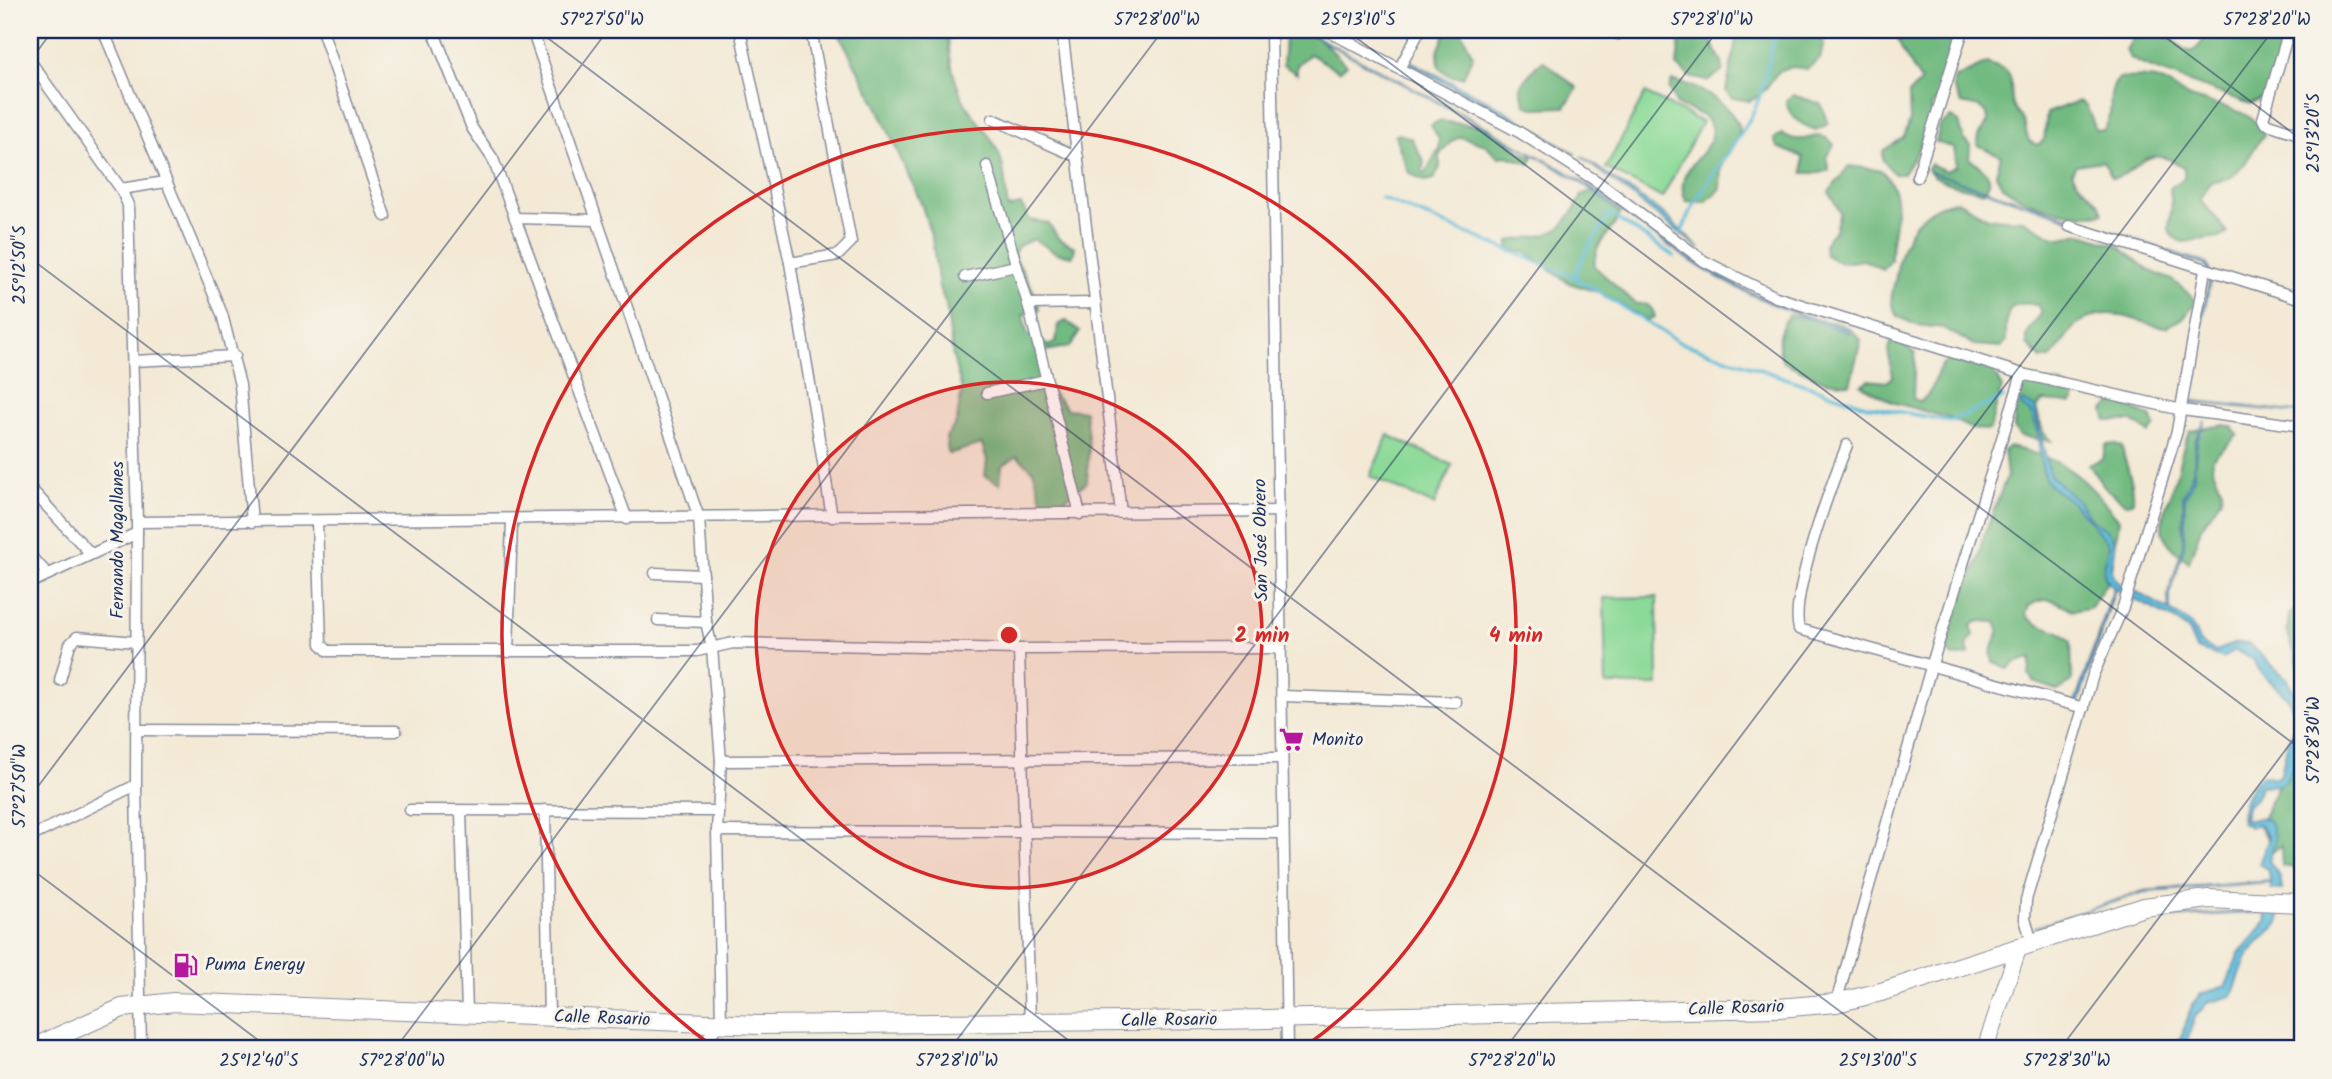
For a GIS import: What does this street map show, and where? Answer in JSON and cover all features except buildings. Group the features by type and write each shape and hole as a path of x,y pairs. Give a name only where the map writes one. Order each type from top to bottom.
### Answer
{"main road":[{"name":"Calle Rosario","path":"30,1049 94,1018 141,1004 216,1003 721,1023 1030,1022 1632,1013 1779,1008 1836,1003 1914,983 2025,944 2144,907 2182,901 2244,899 2302,904"}],"street":[{"path":"103,30 222,314 235,356 252,522"},
{"path":"322,30 385,216"},
{"path":"433,30 472,128 493,159 627,519"},
{"path":"532,30 699,518 706,622 712,648 722,761 717,811 721,1023 697,1049"},
{"path":"740,30 790,263 832,517"},
{"path":"790,263 838,255 851,242 811,30"},
{"path":"1062,30 1121,513"},
{"name":"San José Obrero","path":"1271,30 1287,1049"},
{"path":"1326,30 1565,160 1670,239 1742,282 1822,313 2022,374 2182,410 2302,426"},
{"path":"1399,69 1420,30"},
{"path":"1917,177 1963,30"},
{"path":"2289,30 2263,119 2265,123 2302,135"},
{"name":"Fernando Magallanes","path":"30,61 121,189 128,205 137,527 136,785 141,1049"},
{"path":"993,119 1078,157"},
{"path":"987,166 1028,304 1080,514"},
{"path":"121,189 165,182"},
{"path":"514,218 597,220"},
{"path":"2069,226 2302,299"},
{"path":"965,277 1016,266"},
{"path":"1985,1049 2025,944 2026,900 2102,648 2133,578 2182,410 2204,270"},
{"path":"1028,304 1096,303"},
{"path":"133,361 235,356"},
{"path":"1836,1003 1931,667 2022,374"},
{"path":"987,393 1046,380"},
{"path":"1847,445 1829,490 1805,575 1798,623 1800,629 2084,708"},
{"path":"30,488 90,553"},
{"path":"30,583 137,527 317,521 1279,511"},
{"path":"508,652 512,520"},
{"path":"317,521 321,644 325,650 696,651 733,643 1019,649 1281,648"},
{"path":"30,556 47,573"},
{"path":"655,572 703,575"},
{"path":"658,620 706,622"},
{"path":"60,680 70,644 77,637 136,642"},
{"path":"1019,649 1030,1022"},
{"path":"1282,696 1455,702"},
{"path":"137,730 396,731"},
{"path":"722,761 1282,758"},
{"path":"30,837 136,785"},
{"path":"410,810 717,811"},
{"path":"545,810 549,1017"},
{"path":"461,811 467,1013"},
{"path":"717,831 1283,833"}],"green space":[{"path":"837,30 948,30 951,60 964,101 999,154 1008,208 1021,205 1030,220 1048,223 1059,239 1075,247 1073,256 1056,253 1034,239 1018,246 1014,255 1033,291 1039,311 1023,315 1027,333 1049,346 1056,342 1058,325 1066,321 1080,331 1071,346 1046,351 1039,357 1046,386 1067,409 1085,411 1089,446 1087,482 1060,503 1043,503 1033,470 1017,456 1002,466 1000,484 985,476 987,460 982,444 948,454 946,437 956,423 962,390 953,357 946,304 939,288 932,238 921,203 878,108"},
{"path":"1289,30 1314,36 1346,65 1339,71 1310,54 1297,65 1297,74 1283,65 1285,37"},
{"path":"1447,30 1461,30 1473,56 1463,77 1450,76 1439,67 1438,51"},
{"path":"1675,30 1705,30 1722,62 1723,71 1707,81 1690,77 1677,65 1680,39"},
{"path":"1738,30 1815,30 1824,42 1820,59 1807,69 1794,67 1779,71 1766,89 1750,101 1732,98 1726,91"},
{"path":"1895,30 1958,30 1942,93 1931,106 1935,123 1903,174 1894,174 1883,160 1883,151 1904,137 1910,120 1909,94 1921,81 1902,50"},
{"path":"2209,30 2289,30 2265,96 2250,104 2146,66 2130,58 2126,50 2135,35 2153,32 2163,34 2191,51 2202,42"},
{"path":"1544,61 1577,88 1565,107 1533,108 1525,104 1520,86 1537,65"},
{"path":"1987,63 2010,76 2013,104 2024,122 2029,141 2037,145 2044,140 2047,113 2079,101 2086,105 2096,130 2104,130 2110,116 2114,85 2118,79 2123,78 2156,79 2185,95 2230,108 2251,118 2264,135 2237,173 2209,184 2200,199 2228,233 2220,237 2183,242 2170,233 2170,188 2184,178 2184,169 2171,160 2160,157 2151,157 2121,176 2112,178 2103,161 2076,165 2072,172 2075,178 2097,201 2103,213 2093,215 2066,212 2038,205 2013,194 2004,187 1996,174 2001,156 1977,145 1978,136 1988,122 1987,113 1979,107 1961,103 1953,87 1955,78"},
{"path":"1672,81 1681,82 1713,97 1731,113 1739,131 1737,141 1722,165 1719,191 1705,202 1686,201 1682,188 1685,176 1711,139 1712,129 1703,116 1677,105 1669,89"},
{"path":"1645,93 1702,122 1662,198 1606,168"},
{"path":"1793,95 1821,104 1828,124 1816,130 1796,119 1789,111 1786,100"},
{"path":"1951,117 1959,122 1964,139 1970,146 1969,159 1989,177 1983,192 1943,181 1927,168 1930,164 1946,171 1957,166 1954,148 1936,142 1940,125"},
{"path":"1439,121 1488,127 1524,154 1533,156 1530,164 1507,156 1498,157 1486,145 1461,137 1453,140 1440,154 1440,167 1434,179 1425,181 1409,173 1395,136 1399,134 1411,138 1424,162 1422,170 1425,174 1439,148 1439,139 1431,125"},
{"path":"1781,134 1795,139 1820,136 1829,140 1834,145 1826,157 1829,170 1803,173 1803,157 1777,147 1774,139"},
{"path":"1849,166 1881,170 1895,191 1896,213 1891,260 1883,270 1864,260 1841,263 1825,255 1824,244 1835,230 1840,212 1829,192"},
{"path":"1592,191 1620,213 1596,251 1595,267 1636,304 1649,306 1655,317 1647,320 1603,294 1569,283 1527,253 1509,250 1509,241 1555,231 1568,219 1583,194"},
{"path":"1957,201 1988,218 2023,220 2054,237 2063,238 2079,233 2119,246 2148,270 2172,280 2193,297 2194,305 2182,319 2166,327 2113,314 2091,317 2075,326 2050,358 2041,359 2027,344 2027,334 2042,312 2037,305 2026,303 2013,306 2007,316 2006,341 2001,347 1974,345 1943,328 1916,325 1899,317 1892,302 1902,250 1921,217 1943,204"},
{"path":"1789,315 1837,323 1845,326 1861,340 1850,384 1825,381 1783,362 1779,338"},
{"path":"1891,342 1900,343 1915,353 1913,398 1920,402 1931,390 1941,366 1946,361 1989,364 2002,388 1989,430 1972,429 1949,418 1892,402 1861,385 1869,380 1887,382 1893,376 1888,350"},
{"path":"2037,381 2062,384 2076,396 2071,403 2043,401 2036,408 2043,432 2051,441 2020,436 2014,428 2016,393 2020,385"},
{"path":"2114,401 2151,417 2155,426 2149,433 2132,421 2107,421 2104,410"},
{"path":"2224,425 2232,427 2238,435 2213,458 2212,467 2222,490 2221,499 2201,528 2189,562 2168,543 2162,526 2163,517 2190,431"},
{"path":"1388,435 1452,465 1434,505 1370,476"},
{"path":"2115,444 2122,447 2133,487 2133,501 2126,504 2105,487 2089,465 2103,458 2106,445"},
{"path":"2008,447 2059,463 2095,492 2119,520 2111,576 2091,607 2074,611 2057,602 2041,600 2029,606 2026,614 2036,624 2059,632 2071,642 2072,681 2058,691 2034,682 2029,675 2031,658 2014,663 2008,669 1993,662 1991,654 1999,630 1996,622 1979,621 1971,625 1974,635 1967,645 1969,655 1952,657 1943,643 1979,558 1982,541 2007,476 2004,450"},
{"path":"1657,597 1658,685 1606,685 1604,598"},
{"path":"2302,607 2302,703 2299,667 2287,631 2289,614"},
{"path":"2302,703 2300,869 2282,866 2281,845 2269,855 2268,840 2259,826 2291,757"}],"water":[{"path":"1303,30 1434,99 1521,147"},
{"path":"1412,62 1494,104 1576,154 1410,64"},
{"path":"1521,147 1564,170 1628,211 1682,253 1743,289 1807,316 1850,330 1849,333 1772,304 1717,277 1682,255 1582,183"},
{"path":"1581,156 1665,215 1700,249"},
{"path":"1929,171 2206,263 2209,267 2210,282 2187,400 2302,413 2187,402 2185,397 2209,282 2207,266"},
{"path":"2023,401 2035,408 2049,474 2079,502 2092,521 2106,529 2114,539 2112,572 2128,590 2126,594 2115,589 2078,704 2075,703 2114,588 2104,573 2109,545 2078,509 2046,480 2037,428 2029,411 2021,405"},
{"path":"2205,421 2197,440 2194,478 2185,498 2184,546 2170,595 2170,611 2189,623 2199,642 2215,651 2236,643 2249,644 2286,678 2302,705 2298,756 2287,780 2279,785 2260,786 2256,799 2247,806 2244,818 2247,821 2262,817 2270,822 2275,840 2269,861 2280,877 2282,890 2271,889 2271,883 2144,892 2034,928 2144,891 2271,881 2267,869 2259,864 2269,838 2259,824 2250,827 2242,823 2241,817 2246,797 2258,779 2262,775 2277,778 2281,774 2287,745 2296,723 2296,714 2286,696 2261,673 2254,660 2235,650 2224,658 2196,649 2188,630 2177,621 2132,598 2135,591 2169,610 2168,596 2183,545 2183,496 2194,469 2195,440"},
{"path":"2279,909 2279,923 2259,941 2246,959 2232,996 2207,1003 2195,1017 2184,1049 2177,1049 2193,1003 2201,994 2226,986 2239,953 2267,921 2265,912 2163,918"}],"waterway":[{"path":"1682,232 1703,189 1754,112 1776,30"},
{"path":"1381,198 1574,277 1679,342 1868,406 1950,421 2003,398"},
{"path":"1574,277 1582,258 1610,214 1674,256"}],"place":[{"name":"Monito","path":"1292,740"},
{"name":"Puma Energy","path":"185,965"}]}
